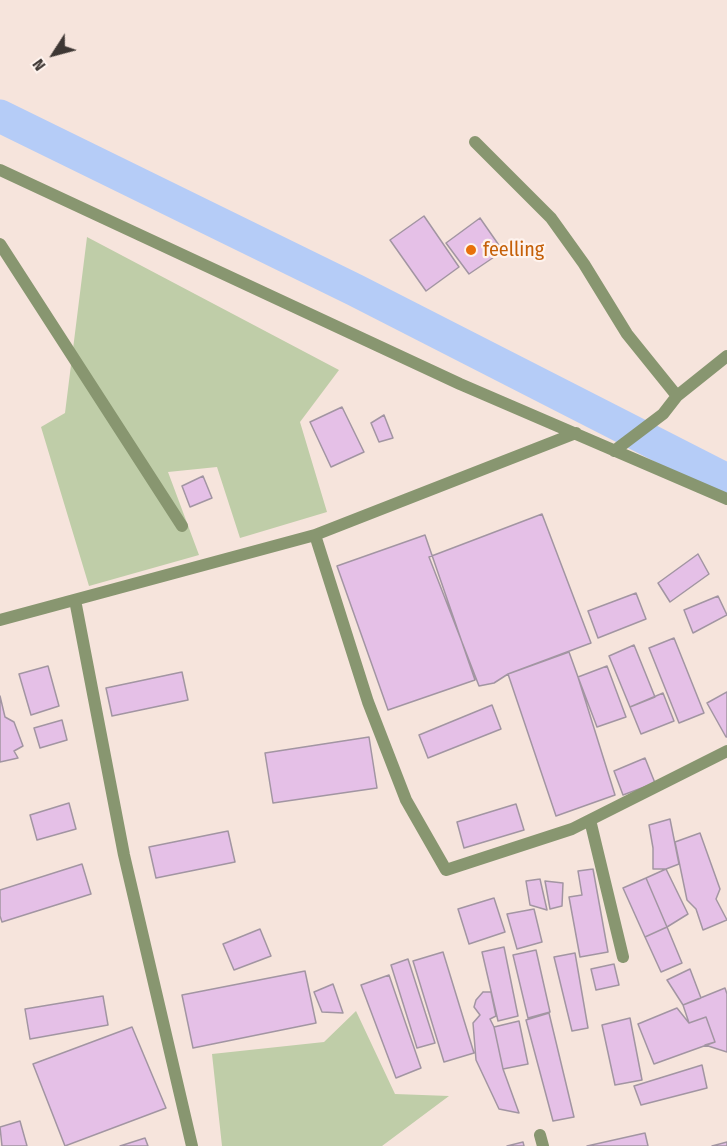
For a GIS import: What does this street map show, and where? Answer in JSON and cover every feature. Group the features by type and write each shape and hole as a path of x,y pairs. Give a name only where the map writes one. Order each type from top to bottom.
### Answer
{"street":[{"path":"474,142 551,218 584,264 627,334 677,396"},
{"path":"0,170 460,384 727,499"},
{"path":"0,244 182,526"},
{"path":"615,451 663,414 677,396 727,356"},
{"path":"0,620 315,535 576,434"},
{"path":"315,535 368,702 406,800 446,870 572,828 727,751"},
{"path":"75,600 124,855 192,1146"},
{"path":"590,820 623,957"}],"green space":[{"path":"87,237 339,370 300,422 327,512 240,538 217,467 168,472 199,555 89,586 41,427 65,413"},
{"path":"356,1011 395,1094 449,1096 382,1146 222,1146 212,1054 324,1042"}],"building":[{"path":"424,216 459,267 426,291 390,240"},
{"path":"480,218 503,251 469,274 446,243"},
{"path":"342,407 364,452 331,467 310,422"},
{"path":"384,415 393,438 379,442 371,423"},
{"path":"203,476 212,498 190,507 182,486"},
{"path":"542,514 591,643 508,674 494,683 479,686 429,557"},
{"path":"425,535 475,680 388,710 337,566"},
{"path":"698,554 709,574 670,602 658,583"},
{"path":"636,593 646,619 598,638 588,611"},
{"path":"718,596 727,615 693,633 684,610"},
{"path":"674,638 704,713 679,723 649,648"},
{"path":"634,645 655,697 630,707 609,656"},
{"path":"569,652 615,795 556,816 508,674"},
{"path":"48,666 59,706 31,715 19,674"},
{"path":"607,666 626,717 597,727 578,677"},
{"path":"182,672 188,700 112,716 106,688"},
{"path":"727,692 727,737 726,737 707,703"},
{"path":"663,693 674,721 641,734 630,707"},
{"path":"0,696 5,717 14,722 23,746 14,751 18,758 0,762"},
{"path":"492,705 501,729 428,758 419,735"},
{"path":"62,720 67,740 40,748 34,728"},
{"path":"369,737 377,788 273,803 265,753"},
{"path":"645,758 655,783 623,795 614,771"},
{"path":"69,803 76,829 37,840 30,815"},
{"path":"516,804 524,830 464,848 457,822"},
{"path":"670,819 679,864 666,869 653,869 653,848 649,825"},
{"path":"228,831 235,862 156,878 149,847"},
{"path":"700,833 720,889 716,899 727,920 703,930 696,909 687,900 675,842"},
{"path":"82,864 91,894 2,922 0,890"},
{"path":"593,869 608,952 580,957 569,897 582,895 578,871"},
{"path":"666,869 688,914 667,927 646,878"},
{"path":"646,878 667,927 645,937 623,888"},
{"path":"540,879 547,910 530,905 526,881"},
{"path":"545,881 563,883 562,906 550,909"},
{"path":"494,898 505,932 469,944 458,909"},
{"path":"534,909 542,942 517,949 507,914"},
{"path":"667,927 682,963 661,972 645,937"},
{"path":"260,929 271,956 234,970 223,944"},
{"path":"504,947 518,1016 498,1021 482,952"},
{"path":"536,950 550,1012 528,1018 513,955"},
{"path":"443,952 474,1053 444,1062 413,961"},
{"path":"575,953 588,1028 572,1031 554,957"},
{"path":"408,959 435,1043 417,1048 391,965"},
{"path":"614,964 619,985 596,990 591,969"},
{"path":"690,969 701,998 683,1005 667,980"},
{"path":"305,971 316,1023 193,1048 182,995"},
{"path":"389,975 421,1068 396,1078 361,985"},
{"path":"333,984 343,1013 322,1012 314,992"},
{"path":"725,988 727,994 727,1052 705,1045 715,1042 706,1017 689,1023 683,1005"},
{"path":"483,992 491,992 496,1016 490,1019 494,1027 503,1069 519,1113 499,1109 476,1060 473,1023 480,1015 474,1007 476,1000"},
{"path":"103,996 108,1025 30,1039 25,1009"},
{"path":"677,1008 689,1023 706,1017 715,1042 654,1064 638,1024"},
{"path":"549,1013 574,1117 553,1121 526,1020"},
{"path":"630,1018 642,1080 615,1085 602,1025"},
{"path":"519,1021 528,1064 503,1069 494,1027"},
{"path":"132,1027 166,1108 65,1146 33,1064"},
{"path":"702,1065 707,1088 641,1105 634,1086"},
{"path":"20,1121 27,1146 2,1146 0,1127"},
{"path":"645,1133 648,1146 587,1146"},
{"path":"145,1138 148,1146 120,1146"},
{"path":"523,1142 524,1146 507,1146"},
{"path":"727,1142 727,1146 712,1146"}],"waterway":[{"path":"0,116 355,290 727,480"}],"place":[{"name":"feelling","path":"471,250"}]}
